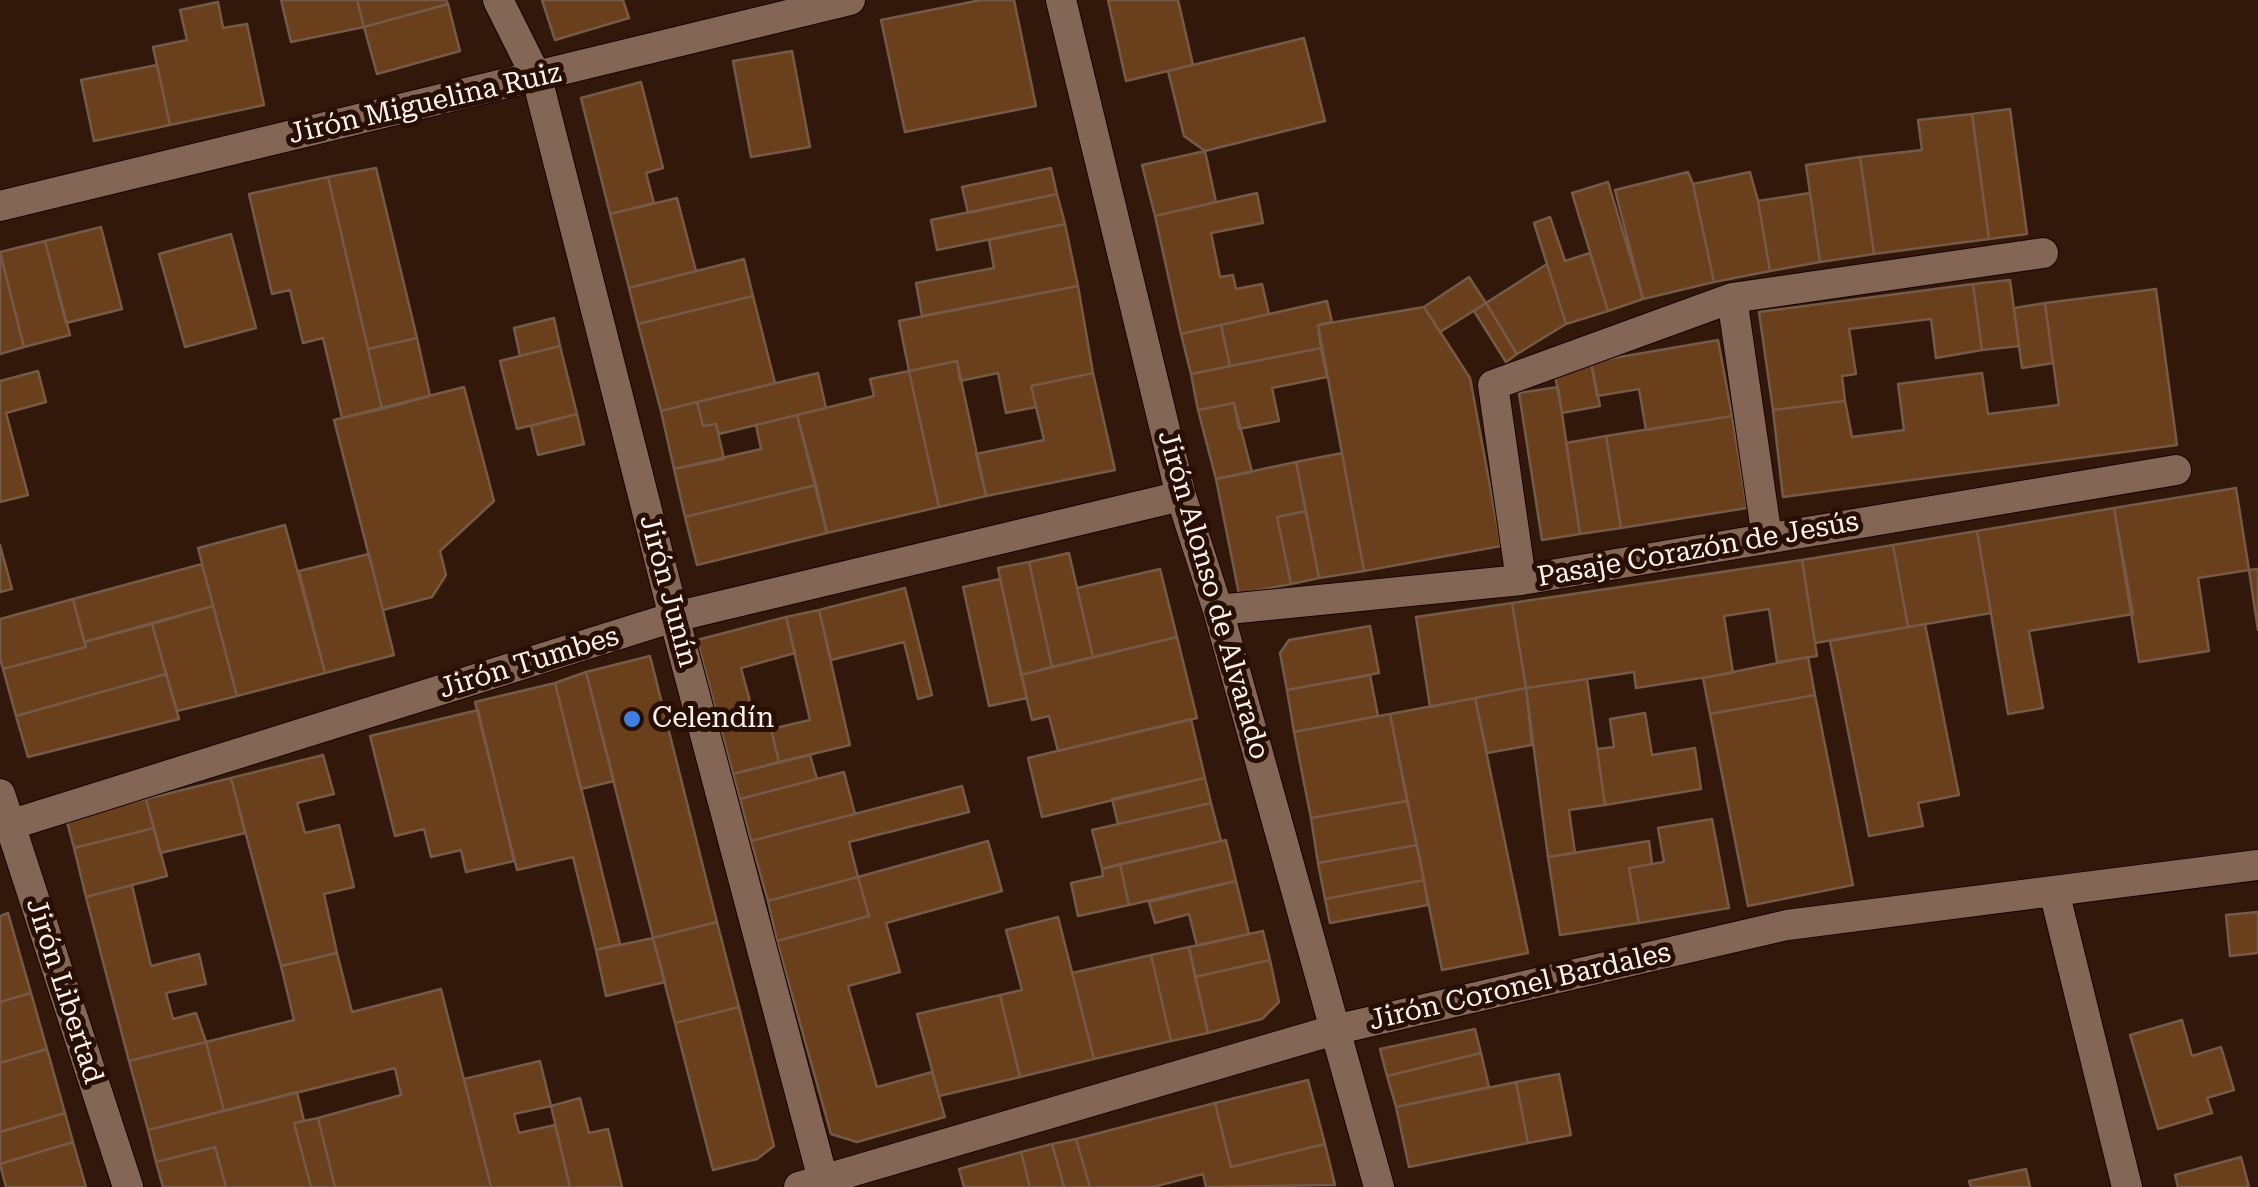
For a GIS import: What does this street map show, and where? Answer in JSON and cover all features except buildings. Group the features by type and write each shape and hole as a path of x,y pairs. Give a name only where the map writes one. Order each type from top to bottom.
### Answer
{"street":[{"name":"Jirón Junín","path":"498,0 536,78 816,1185"},
{"name":"Jirón Miguelina Ruiz","path":"0,206 850,0"},
{"name":"Jirón Alonso de Alvarado","path":"1061,0 1181,496 1218,610 1378,1187"},
{"path":"1521,580 1493,385 1732,298 2043,253"},
{"path":"1732,298 1766,538"},
{"name":"Pasaje Corazón de Jesús","path":"1218,610 1521,580 2176,470"},
{"name":"Jirón Tumbes","path":"5,826 674,617 1181,496"},
{"name":"Jirón Libertad","path":"0,794 5,826 128,1187"},
{"name":"Jirón Coronel Bardales","path":"816,1185 1334,1030 1787,925 2258,865"},
{"path":"2054,891 2127,1187"}],"place":[{"name":"Celendín","path":"632,719"}]}
